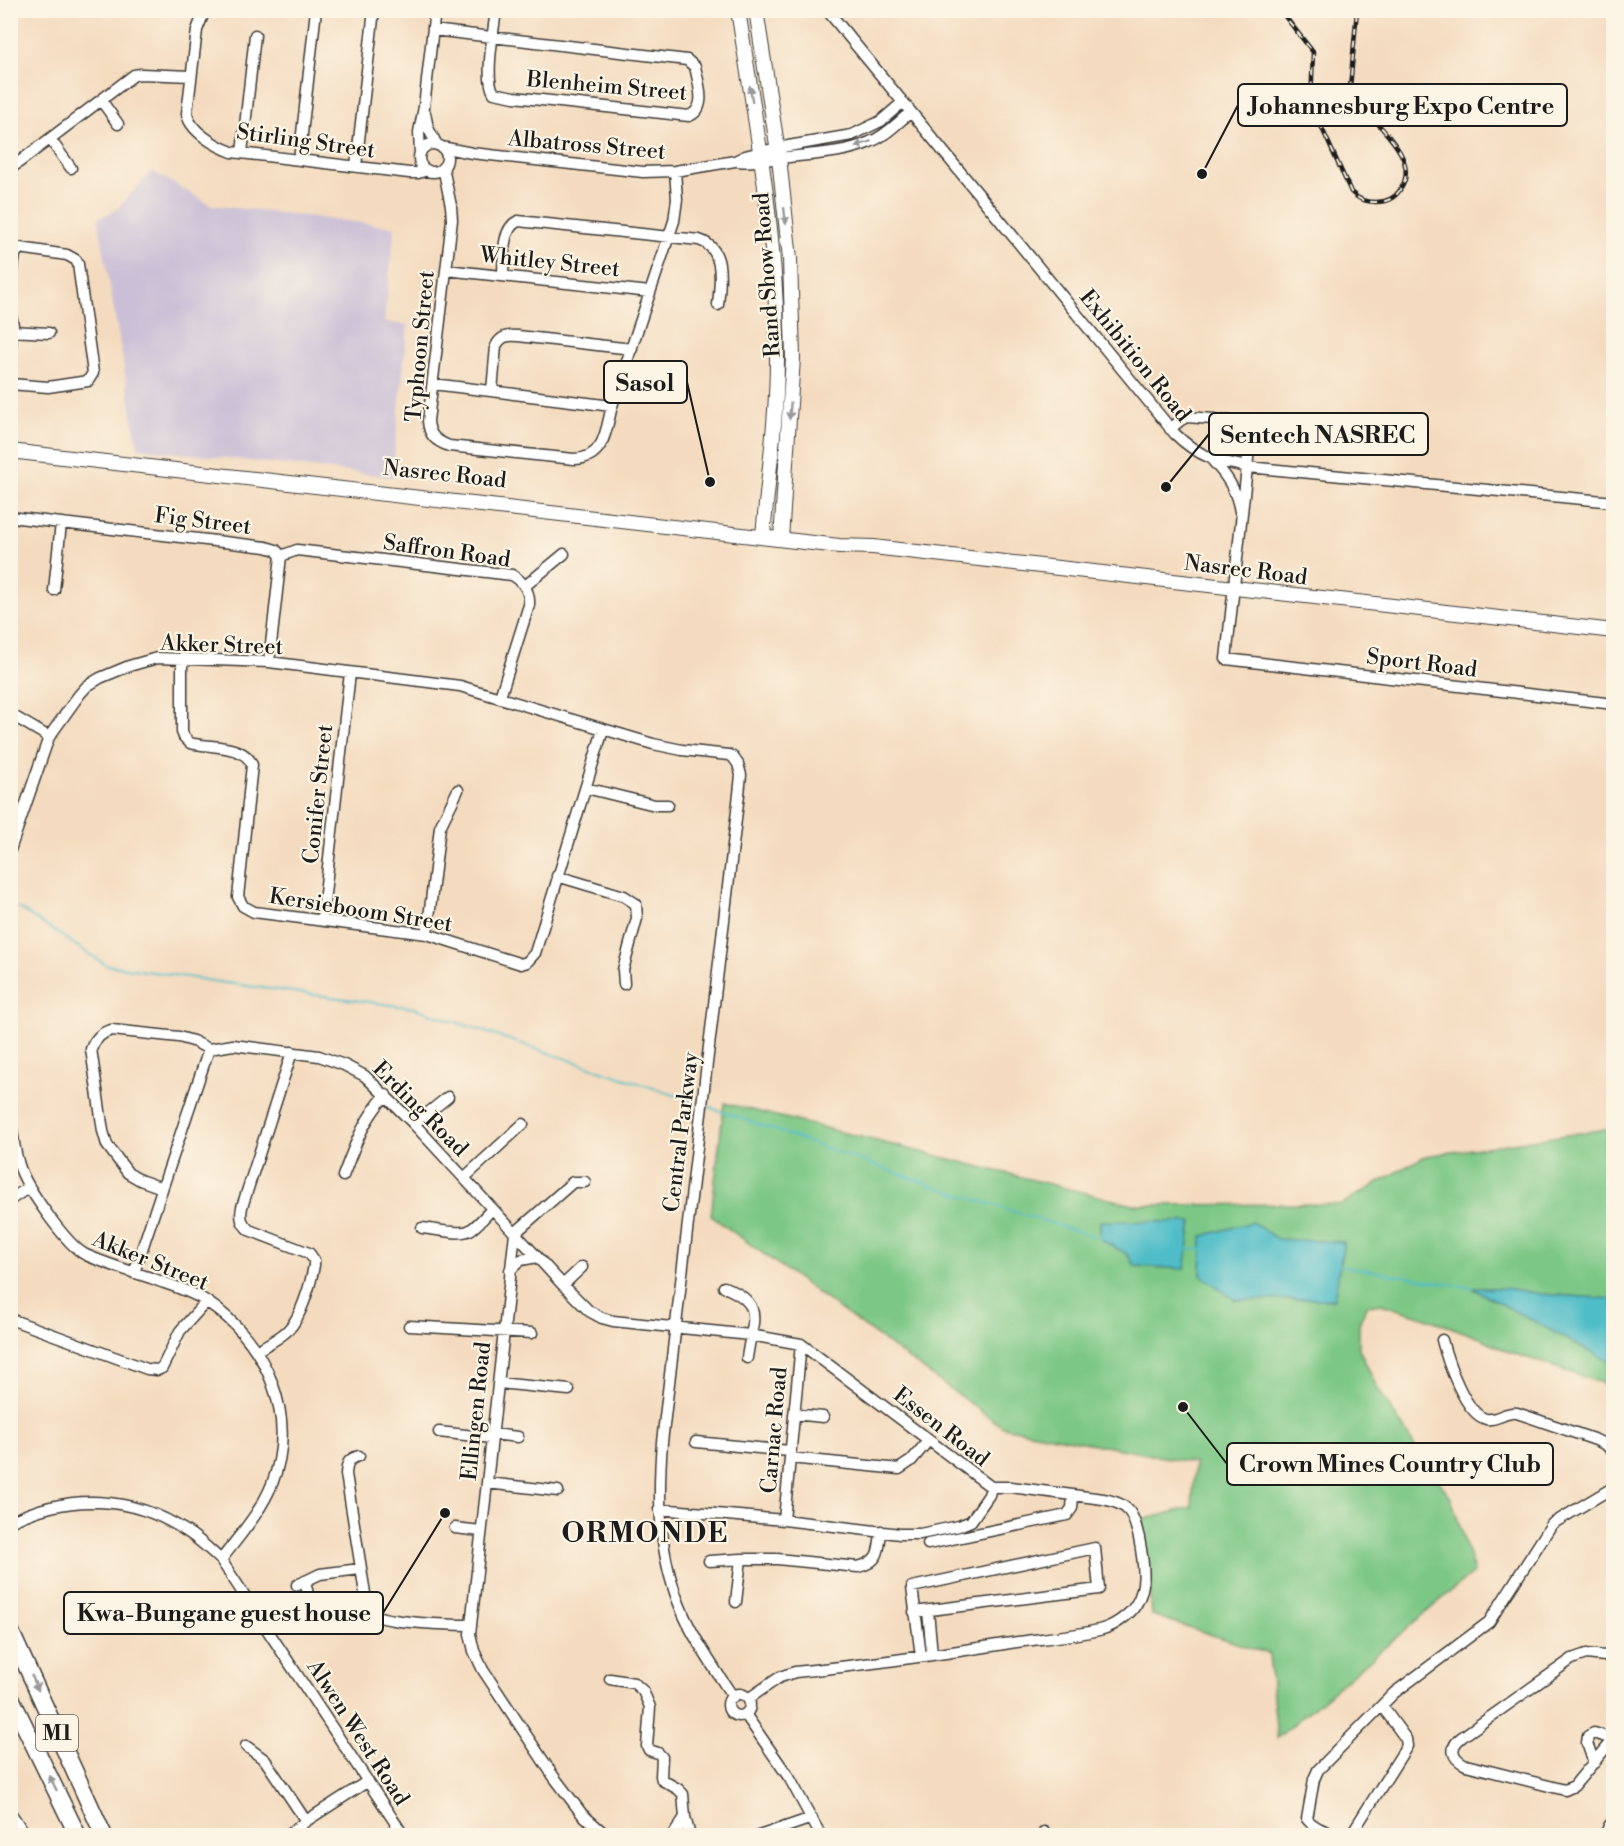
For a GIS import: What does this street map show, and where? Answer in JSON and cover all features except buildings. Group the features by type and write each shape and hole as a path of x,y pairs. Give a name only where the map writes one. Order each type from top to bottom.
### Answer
{"highway":[{"name":"M1","path":"10,1630 104,1836"},
{"name":"M1","path":"10,1696 78,1836"}],"main road":[{"name":"Rand Show Road","path":"738,10 761,156 773,253 777,360 772,445 763,532"},
{"name":"Rand Show Road","path":"756,10 778,153 790,259 793,358 782,535"},
{"name":"Nasrec Road","path":"10,445 782,535 858,540 873,547 1614,631"},
{"name":"Nasrec Road","path":"10,451 763,532"}],"street":[{"name":"Stirling Street","path":"205,10 198,24 187,113 189,122 208,138 223,148 242,153 397,172 418,174 429,171"},
{"path":"299,160 316,10"},
{"path":"356,166 374,10"},
{"path":"424,107 426,124 446,153 445,164 438,171 429,171 422,166 419,156 419,132 435,10"},
{"path":"493,37 496,10"},
{"name":"Exhibition Road","path":"827,10 1170,429 1193,450 1212,460 1248,467 1614,502"},
{"name":"Blenheim Street","path":"433,30 493,37 687,60 695,66 701,100 697,110 689,116 499,95 492,90 489,82 493,37"},
{"path":"242,153 255,35"},
{"path":"10,169 137,74 191,76"},
{"path":"101,100 118,124"},
{"path":"778,153 852,135 881,121 903,102"},
{"path":"778,153 830,152 871,142 911,112"},
{"path":"50,139 71,168"},
{"path":"419,156 426,146 439,146"},
{"name":"Albatross Street","path":"439,146 472,153 643,172 675,171 735,161 745,156 778,153"},
{"name":"Albatross Street","path":"445,164 458,156 472,153"},
{"name":"Stirling Street","path":"397,172 408,167 419,156"},
{"name":"Typhoon Street","path":"445,164 452,220 428,421 430,434 438,442 456,447 574,459 586,458 599,448 669,237 676,210 675,171"},
{"name":"Typhoon Street","path":"429,171 447,191"},
{"path":"503,276 507,233 512,224 518,221 699,240 715,249 719,262 718,306"},
{"path":"10,290 15,254 20,248 67,255 76,260 93,373 88,381 48,387 10,384"},
{"name":"Whitley Street","path":"446,270 650,292"},
{"path":"10,312 12,331 10,352"},
{"path":"12,331 50,333"},
{"path":"492,391 496,346 504,337 518,336 632,349"},
{"path":"433,384 612,406"},
{"path":"1170,429 1187,417 1252,422 1234,588"},
{"path":"1212,460 1231,484 1239,506 1242,525"},
{"name":"Fig Street","path":"10,517 266,547 276,550 281,556"},
{"path":"54,590 61,523"},
{"name":"Saffron Road","path":"281,556 297,550 512,575 525,586 529,595 529,605 500,697"},
{"path":"525,586 564,554"},
{"path":"269,662 281,556"},
{"name":"Sport Road","path":"1234,588 1226,659 1614,704"},
{"name":"Akker Street","path":"10,850 14,829 49,737 79,694 100,678 157,658 269,662 392,676 460,686 539,711"},
{"name":"Kersieboom Street","path":"182,658 182,732 184,737 190,743 239,750 250,758 252,765 238,897 243,906 254,912 427,934 521,964 527,962 535,953 603,730"},
{"name":"Conifer Street","path":"322,920 350,673"},
{"name":"Central Parkway","path":"539,711 669,748 729,755 736,760 740,769 739,794 662,1442 659,1509 666,1563 678,1602 693,1634 733,1697"},
{"path":"10,714 49,737"},
{"path":"586,788 655,805 668,805"},
{"path":"427,934 440,826 458,790"},
{"path":"557,876 624,896 636,904 637,918 622,969 624,984"},
{"path":"134,1273 209,1049 179,1037 112,1030 104,1032 91,1049 107,1145 128,1173 162,1188"},
{"name":"Erding Road","path":"209,1049 233,1045 319,1056 365,1076 414,1124 589,1311 613,1321 676,1327"},
{"path":"256,1352 286,1333 294,1323 305,1297 314,1265 314,1260 309,1253 249,1230 240,1218 292,1052"},
{"path":"343,1176 360,1130 386,1095"},
{"path":"414,1124 448,1097"},
{"name":"Akker Street","path":"10,1118 19,1165 29,1187 76,1250 180,1289 206,1302 235,1326 256,1352 271,1380 281,1414 280,1448 276,1469 267,1494 221,1560"},
{"path":"464,1178 523,1124"},
{"path":"515,1233 573,1182 585,1182"},
{"path":"10,1200 29,1187"},
{"path":"422,1227 466,1232 492,1209"},
{"name":"Ellingen Road","path":"515,1233 470,1625 471,1644 483,1670 573,1803 591,1823 607,1836"},
{"path":"510,1270 521,1260 537,1257"},
{"path":"563,1285 582,1267"},
{"path":"724,1287 739,1293 751,1304 753,1312 747,1358"},
{"path":"10,1319 147,1369 157,1370 162,1368 166,1362 180,1331 206,1302"},
{"path":"409,1326 532,1334"},
{"name":"Essen Road","path":"659,1509 920,1534 959,1526 974,1518 991,1487 988,1487 801,1344 750,1335 676,1327"},
{"path":"1442,1340 1450,1369 1472,1409 1479,1417 1491,1420 1508,1413 1517,1413 1596,1440 1614,1452"},
{"name":"Carnac Road","path":"784,1520 801,1344"},
{"path":"499,1383 569,1390"},
{"path":"794,1414 823,1417"},
{"path":"439,1432 518,1437"},
{"path":"696,1442 899,1470 911,1461 928,1441"},
{"path":"358,1456 348,1461 346,1474 367,1606 373,1614 380,1617 404,1621 470,1625"},
{"path":"487,1483 558,1491"},
{"path":"748,1699 780,1677 795,1672 1101,1629 1128,1614 1140,1596 1144,1565 1134,1518 1128,1509 1113,1501 1011,1487 991,1487"},
{"path":"1382,1706 1406,1739 1407,1746 1350,1834 1342,1836 1312,1825 1307,1819 1315,1775 1319,1768 1397,1691 1489,1622 1552,1524 1614,1487"},
{"path":"928,1544 1067,1515 1071,1510 1073,1495"},
{"name":"Alwen West Road","path":"10,1522 41,1509 75,1502 101,1502 126,1505 153,1513 175,1523 199,1540 221,1560 404,1836"},
{"path":"455,1528 481,1531"},
{"path":"709,1561 741,1558 777,1559 858,1567 869,1564 876,1557 881,1531"},
{"path":"914,1612 1099,1589 1095,1548 912,1587 914,1612 926,1655"},
{"path":"736,1602 741,1558"},
{"path":"315,1625 301,1583 320,1574 360,1569"},
{"path":"926,1655 928,1611"},
{"path":"1594,1763 1587,1743 1588,1736 1594,1733 1613,1739 1594,1763 1574,1786 1561,1789 1466,1765 1457,1759 1454,1747 1462,1737 1572,1659 1586,1654 1614,1657"},
{"path":"610,1679 634,1683 643,1691 650,1707 647,1746 649,1750 662,1757 662,1780 683,1794 685,1817 690,1836"},
{"path":"740,1695 748,1699 750,1706 745,1714 738,1716 730,1710 729,1703 733,1697 740,1695"},
{"path":"745,1714 790,1779 821,1836"},
{"path":"246,1746 265,1760 306,1821"},
{"path":"287,1836 368,1781"},
{"path":"10,1812 26,1836"},
{"path":"674,1836 685,1817"},
{"path":"759,1836 812,1818"},
{"path":"1605,1836 1608,1826 1614,1820"}],"shaded area":[{"path":"152,171 211,205 395,227 384,322 408,325 392,477 138,448 98,218 116,210"}],"green space":[{"path":"724,1103 1134,1205 1342,1204 1425,1156 1613,1128 1613,1387 1507,1351 1480,1338 1426,1318 1381,1304 1366,1306 1359,1324 1359,1349 1377,1387 1451,1498 1474,1572 1277,1738 1269,1654 1152,1615 1142,1520 1192,1507 1195,1463 1003,1427 711,1216"}],"water":[{"path":"1100,1221 1192,1222 1185,1269 1135,1266 1127,1254 1100,1239"},
{"path":"1252,1222 1277,1239 1344,1242 1334,1299 1235,1300 1201,1275 1202,1236"},
{"path":"1472,1288 1505,1288 1541,1294 1613,1299 1613,1364"}],"waterway":[{"path":"19,908 106,965 414,1008 698,1103"},
{"path":"706,1106 942,1189 1101,1239"},
{"path":"1188,1248 1203,1250"},
{"path":"1337,1265 1473,1288"}],"railway":[{"path":"1280,10 1313,52 1311,104 1351,192 1363,200 1380,202 1392,198 1400,190 1406,177 1405,163 1399,150 1357,100 1350,88 1357,10"}],"place":[{"name":"Johannesburg Expo Centre","path":"1202,174"},
{"name":"Sasol","path":"710,482"},
{"name":"Sentech NASREC","path":"1166,487"},
{"name":"Crown Mines Country Club","path":"1183,1407"},
{"name":"Kwa-Bungane guest house","path":"445,1513"}],"district":[{"name":"ORMONDE","path":"645,1532"}]}
